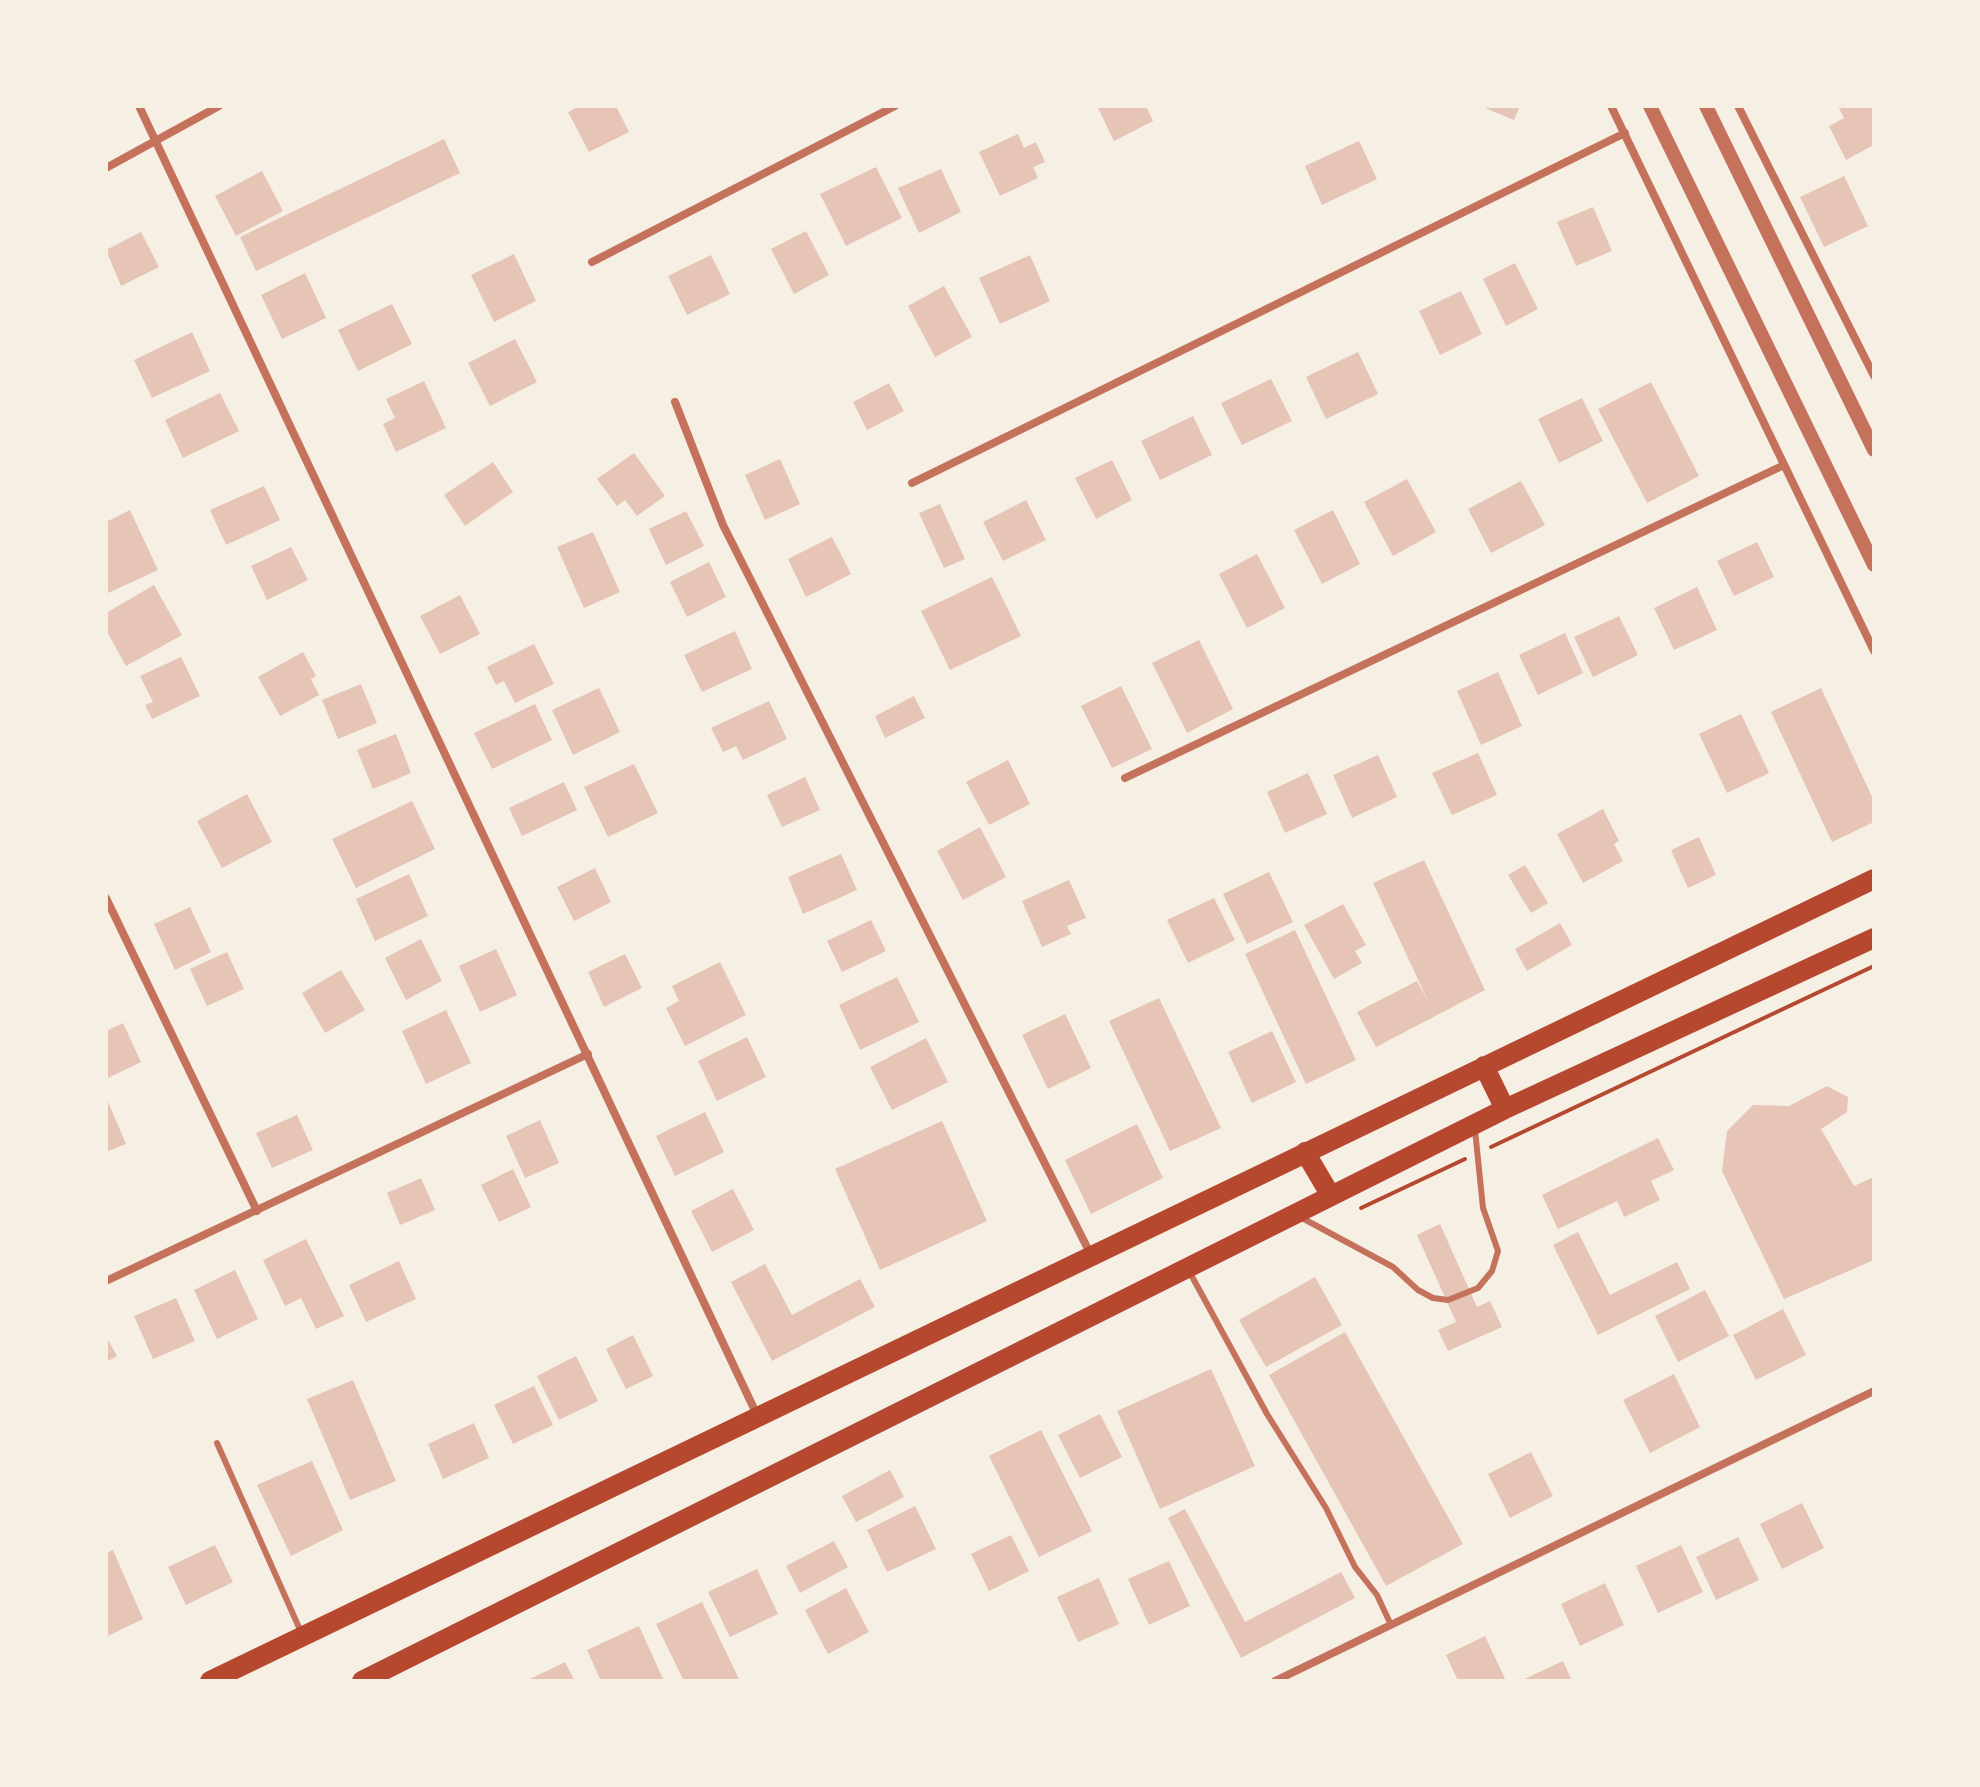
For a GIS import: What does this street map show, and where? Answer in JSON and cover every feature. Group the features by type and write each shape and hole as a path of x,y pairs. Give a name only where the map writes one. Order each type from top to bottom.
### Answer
{"main road":[{"path":"210,1681 1874,879"},
{"path":"362,1681 1474,1124 1874,938"},
{"path":"1484,1066 1505,1109"},
{"path":"1305,1152 1331,1196"}],"street":[{"path":"139,106 757,1416"},
{"path":"106,168 219,106"},
{"path":"592,262 895,106"},
{"path":"1611,106 1782,466 1874,651"},
{"path":"1650,106 1874,565"},
{"path":"1706,106 1874,450"},
{"path":"1738,106 1874,376"},
{"path":"912,483 1625,133"},
{"path":"675,402 723,525 1091,1255"},
{"path":"1125,778 1782,466"},
{"path":"106,898 257,1211"},
{"path":"106,1281 588,1054"},
{"path":"1275,1681 1874,1391"}],"lane":[{"path":"1295,1214 1393,1267 1418,1290 1433,1298 1448,1300 1478,1288 1492,1271 1498,1251 1483,1208 1474,1124"},
{"path":"1188,1268 1267,1414 1326,1508 1355,1567 1377,1595 1391,1625"},
{"path":"217,1443 303,1635"}],"building":[{"path":"579,106 616,106 629,132 589,152 568,112"},
{"path":"1097,106 1146,106 1153,121 1114,141"},
{"path":"1480,106 1520,106 1514,120"},
{"path":"1838,106 1874,106 1874,145 1846,160 1829,126 1844,118"},
{"path":"1018,134 1024,148 1036,142 1045,162 1033,167 1038,178 1000,196 979,152"},
{"path":"444,139 460,173 256,271 240,237"},
{"path":"1359,141 1377,179 1322,205 1305,166"},
{"path":"876,167 902,218 846,246 820,194"},
{"path":"941,169 961,212 919,233 898,188"},
{"path":"262,171 283,211 236,236 215,196"},
{"path":"1844,176 1868,226 1824,247 1800,197"},
{"path":"1593,207 1612,251 1576,266 1557,222"},
{"path":"806,231 829,275 794,294 771,249"},
{"path":"141,232 159,267 121,286 106,250"},
{"path":"514,254 536,301 494,322 471,275"},
{"path":"711,255 730,294 687,315 668,276"},
{"path":"1030,255 1050,301 1000,324 979,278"},
{"path":"1515,263 1538,309 1506,326 1483,279"},
{"path":"305,273 326,318 282,339 261,295"},
{"path":"944,286 972,337 935,357 908,306"},
{"path":"1461,291 1482,334 1440,355 1419,311"},
{"path":"392,304 412,344 358,371 338,330"},
{"path":"192,332 210,371 152,398 134,360"},
{"path":"515,339 537,382 490,406 468,363"},
{"path":"1358,352 1378,394 1326,419 1306,377"},
{"path":"1271,379 1292,421 1242,445 1221,403"},
{"path":"424,381 446,428 396,452 383,424 395,418 386,399"},
{"path":"1651,382 1699,476 1647,503 1598,409"},
{"path":"889,383 904,411 867,430 853,402"},
{"path":"220,393 239,431 183,458 165,420"},
{"path":"1582,398 1603,441 1559,463 1538,419"},
{"path":"1193,416 1212,455 1160,480 1141,441"},
{"path":"634,453 665,496 637,516 625,500 617,506 597,479"},
{"path":"780,459 800,504 765,520 745,475"},
{"path":"1112,460 1132,500 1096,519 1075,478"},
{"path":"493,462 513,492 465,526 444,495"},
{"path":"1407,479 1436,532 1393,556 1364,502"},
{"path":"1521,481 1545,525 1491,553 1468,509"},
{"path":"264,486 280,520 226,545 210,510"},
{"path":"1026,500 1046,540 1003,561 983,522"},
{"path":"940,504 965,559 944,568 919,513"},
{"path":"130,510 158,570 106,594 106,522"},
{"path":"1333,510 1360,564 1322,584 1294,530"},
{"path":"686,511 704,546 666,565 649,529"},
{"path":"593,532 620,592 584,608 557,547"},
{"path":"832,537 851,574 806,597 788,559"},
{"path":"1757,542 1774,577 1734,596 1717,561"},
{"path":"291,547 308,580 267,600 251,566"},
{"path":"1257,554 1285,608 1247,628 1219,574"},
{"path":"709,562 726,597 687,617 670,582"},
{"path":"992,577 1021,636 950,670 921,611"},
{"path":"154,585 182,635 126,666 106,630 106,613"},
{"path":"1697,587 1717,630 1674,650 1654,608"},
{"path":"460,595 480,634 440,654 420,616"},
{"path":"1619,616 1638,655 1593,677 1574,637"},
{"path":"735,631 752,669 702,692 684,655"},
{"path":"1565,633 1583,673 1538,695 1519,655"},
{"path":"1199,640 1233,709 1187,733 1152,663"},
{"path":"534,644 554,684 515,703 504,681 496,685 487,667"},
{"path":"303,652 316,676 311,679 319,695 280,716 258,677"},
{"path":"181,657 200,696 152,719 145,705 153,702 140,676"},
{"path":"1498,672 1522,726 1481,745 1457,691"},
{"path":"361,684 377,723 338,739 322,700"},
{"path":"1121,686 1152,749 1112,768 1081,706"},
{"path":"599,688 620,732 573,755 552,710"},
{"path":"1821,688 1874,801 1874,822 1832,842 1771,712"},
{"path":"914,696 925,718 885,738 875,716"},
{"path":"769,701 787,739 743,760 736,746 723,752 711,728"},
{"path":"535,704 552,740 492,769 474,733"},
{"path":"1741,714 1769,773 1727,793 1699,734"},
{"path":"396,734 411,773 373,789 357,750"},
{"path":"1478,753 1497,795 1452,815 1432,773"},
{"path":"1378,755 1397,797 1352,818 1333,775"},
{"path":"1008,760 1030,804 989,825 966,782"},
{"path":"634,764 658,813 608,837 584,787"},
{"path":"1308,773 1327,814 1285,833 1267,792"},
{"path":"805,777 820,810 782,827 767,795"},
{"path":"564,782 577,810 522,836 509,808"},
{"path":"247,794 272,842 222,868 197,821"},
{"path":"412,801 435,849 356,888 332,839"},
{"path":"1603,809 1619,841 1614,844 1623,861 1583,883 1557,834"},
{"path":"980,827 1006,877 963,900 937,851"},
{"path":"1699,837 1716,875 1688,888 1671,850"},
{"path":"841,854 857,890 803,914 788,877"},
{"path":"1424,860 1485,990 1376,1047 1357,1012 1417,981 1429,1003 1373,883"},
{"path":"1525,865 1548,903 1531,913 1508,875"},
{"path":"595,868 611,902 574,921 557,887"},
{"path":"1269,872 1293,922 1247,944 1223,894"},
{"path":"409,874 428,916 375,941 356,899"},
{"path":"1069,880 1086,918 1067,926 1071,934 1042,947 1022,901"},
{"path":"1214,898 1235,940 1188,963 1167,920"},
{"path":"1343,904 1366,945 1355,951 1362,963 1334,979 1304,925"},
{"path":"190,907 211,952 175,970 154,924"},
{"path":"871,920 886,951 842,972 827,941"},
{"path":"1560,923 1572,945 1527,971 1515,949"},
{"path":"1295,930 1356,1060 1306,1084 1245,954"},
{"path":"421,939 442,981 406,1000 385,958"},
{"path":"496,949 517,995 480,1012 459,966"},
{"path":"227,952 244,989 207,1006 190,969"},
{"path":"625,954 642,988 604,1007 588,972"},
{"path":"720,962 746,1015 685,1046 666,1008 679,1001 672,986"},
{"path":"341,970 365,1010 325,1033 302,993"},
{"path":"897,977 919,1022 860,1050 839,1005"},
{"path":"1159,998 1221,1128 1170,1151 1109,1021"},
{"path":"446,1010 471,1063 426,1084 402,1031"},
{"path":"1065,1014 1091,1068 1048,1089 1022,1035"},
{"path":"123,1023 141,1062 106,1079 106,1031"},
{"path":"1272,1031 1296,1082 1252,1103 1228,1052"},
{"path":"747,1037 766,1077 717,1101 698,1061"},
{"path":"926,1038 948,1082 892,1110 870,1067"},
{"path":"1827,1086 1848,1097 1847,1112 1821,1129 1854,1186 1874,1177 1874,1260 1784,1299 1722,1171 1727,1131 1753,1105 1789,1106"},
{"path":"106,1097 126,1144 106,1152"},
{"path":"705,1112 724,1152 675,1176 656,1136"},
{"path":"297,1115 313,1150 272,1168 256,1133"},
{"path":"540,1120 559,1163 525,1178 506,1136"},
{"path":"942,1121 987,1221 880,1270 835,1169"},
{"path":"1137,1124 1163,1178 1091,1214 1065,1160"},
{"path":"1658,1138 1674,1170 1651,1181 1660,1200 1624,1217 1617,1201 1558,1229 1542,1195"},
{"path":"513,1169 531,1207 499,1222 481,1185"},
{"path":"421,1178 435,1210 400,1225 387,1193"},
{"path":"733,1189 754,1230 712,1252 691,1211"},
{"path":"1440,1224 1477,1307 1490,1301 1502,1327 1448,1351 1438,1330 1456,1322 1417,1235"},
{"path":"1578,1232 1610,1295 1677,1262 1690,1289 1598,1335 1553,1245"},
{"path":"306,1239 344,1316 316,1329 301,1298 285,1306 263,1260"},
{"path":"399,1261 416,1299 366,1322 349,1285"},
{"path":"765,1264 792,1315 860,1279 875,1307 772,1361 731,1282"},
{"path":"235,1270 258,1319 217,1339 194,1290"},
{"path":"1315,1277 1342,1325 1266,1367 1239,1320"},
{"path":"1705,1290 1729,1336 1678,1362 1655,1316"},
{"path":"176,1298 195,1341 153,1359 134,1316"},
{"path":"1783,1309 1806,1355 1756,1380 1733,1335"},
{"path":"1345,1332 1463,1544 1386,1586 1269,1375"},
{"path":"633,1335 653,1376 626,1389 606,1349"},
{"path":"106,1336 117,1356 106,1362"},
{"path":"576,1356 598,1401 559,1420 537,1376"},
{"path":"1211,1369 1255,1466 1160,1509 1117,1411"},
{"path":"1674,1374 1700,1427 1650,1453 1623,1400"},
{"path":"353,1380 396,1481 350,1500 307,1399"},
{"path":"534,1386 553,1425 513,1444 494,1405"},
{"path":"1100,1414 1122,1457 1080,1478 1058,1435"},
{"path":"474,1423 489,1458 443,1479 428,1444"},
{"path":"1041,1430 1092,1531 1039,1557 989,1456"},
{"path":"1531,1452 1553,1496 1510,1518 1488,1474"},
{"path":"312,1461 343,1530 291,1556 257,1485"},
{"path":"890,1470 904,1497 856,1522 842,1496"},
{"path":"1802,1503 1824,1548 1782,1569 1760,1524"},
{"path":"915,1506 936,1549 887,1572 867,1530"},
{"path":"1185,1509 1245,1622 1341,1572 1355,1598 1241,1658 1168,1518"},
{"path":"1011,1535 1029,1571 989,1591 971,1554"},
{"path":"1738,1537 1759,1580 1716,1600 1696,1557"},
{"path":"834,1541 848,1567 800,1593 786,1566"},
{"path":"215,1545 233,1582 186,1605 168,1567"},
{"path":"1681,1545 1703,1592 1658,1613 1636,1566"},
{"path":"113,1550 143,1619 106,1637 106,1553"},
{"path":"1169,1561 1190,1606 1149,1625 1128,1579"},
{"path":"757,1569 778,1614 730,1637 708,1592"},
{"path":"1099,1578 1119,1624 1078,1642 1057,1597"},
{"path":"1605,1583 1624,1625 1580,1646 1561,1604"},
{"path":"846,1588 869,1632 828,1654 805,1610"},
{"path":"702,1602 740,1681 684,1681 656,1624"},
{"path":"639,1626 664,1681 601,1681 587,1650"},
{"path":"1485,1636 1506,1681 1458,1681 1446,1655"},
{"path":"1563,1661 1572,1681 1520,1681"},
{"path":"565,1662 575,1681 526,1681"}]}
